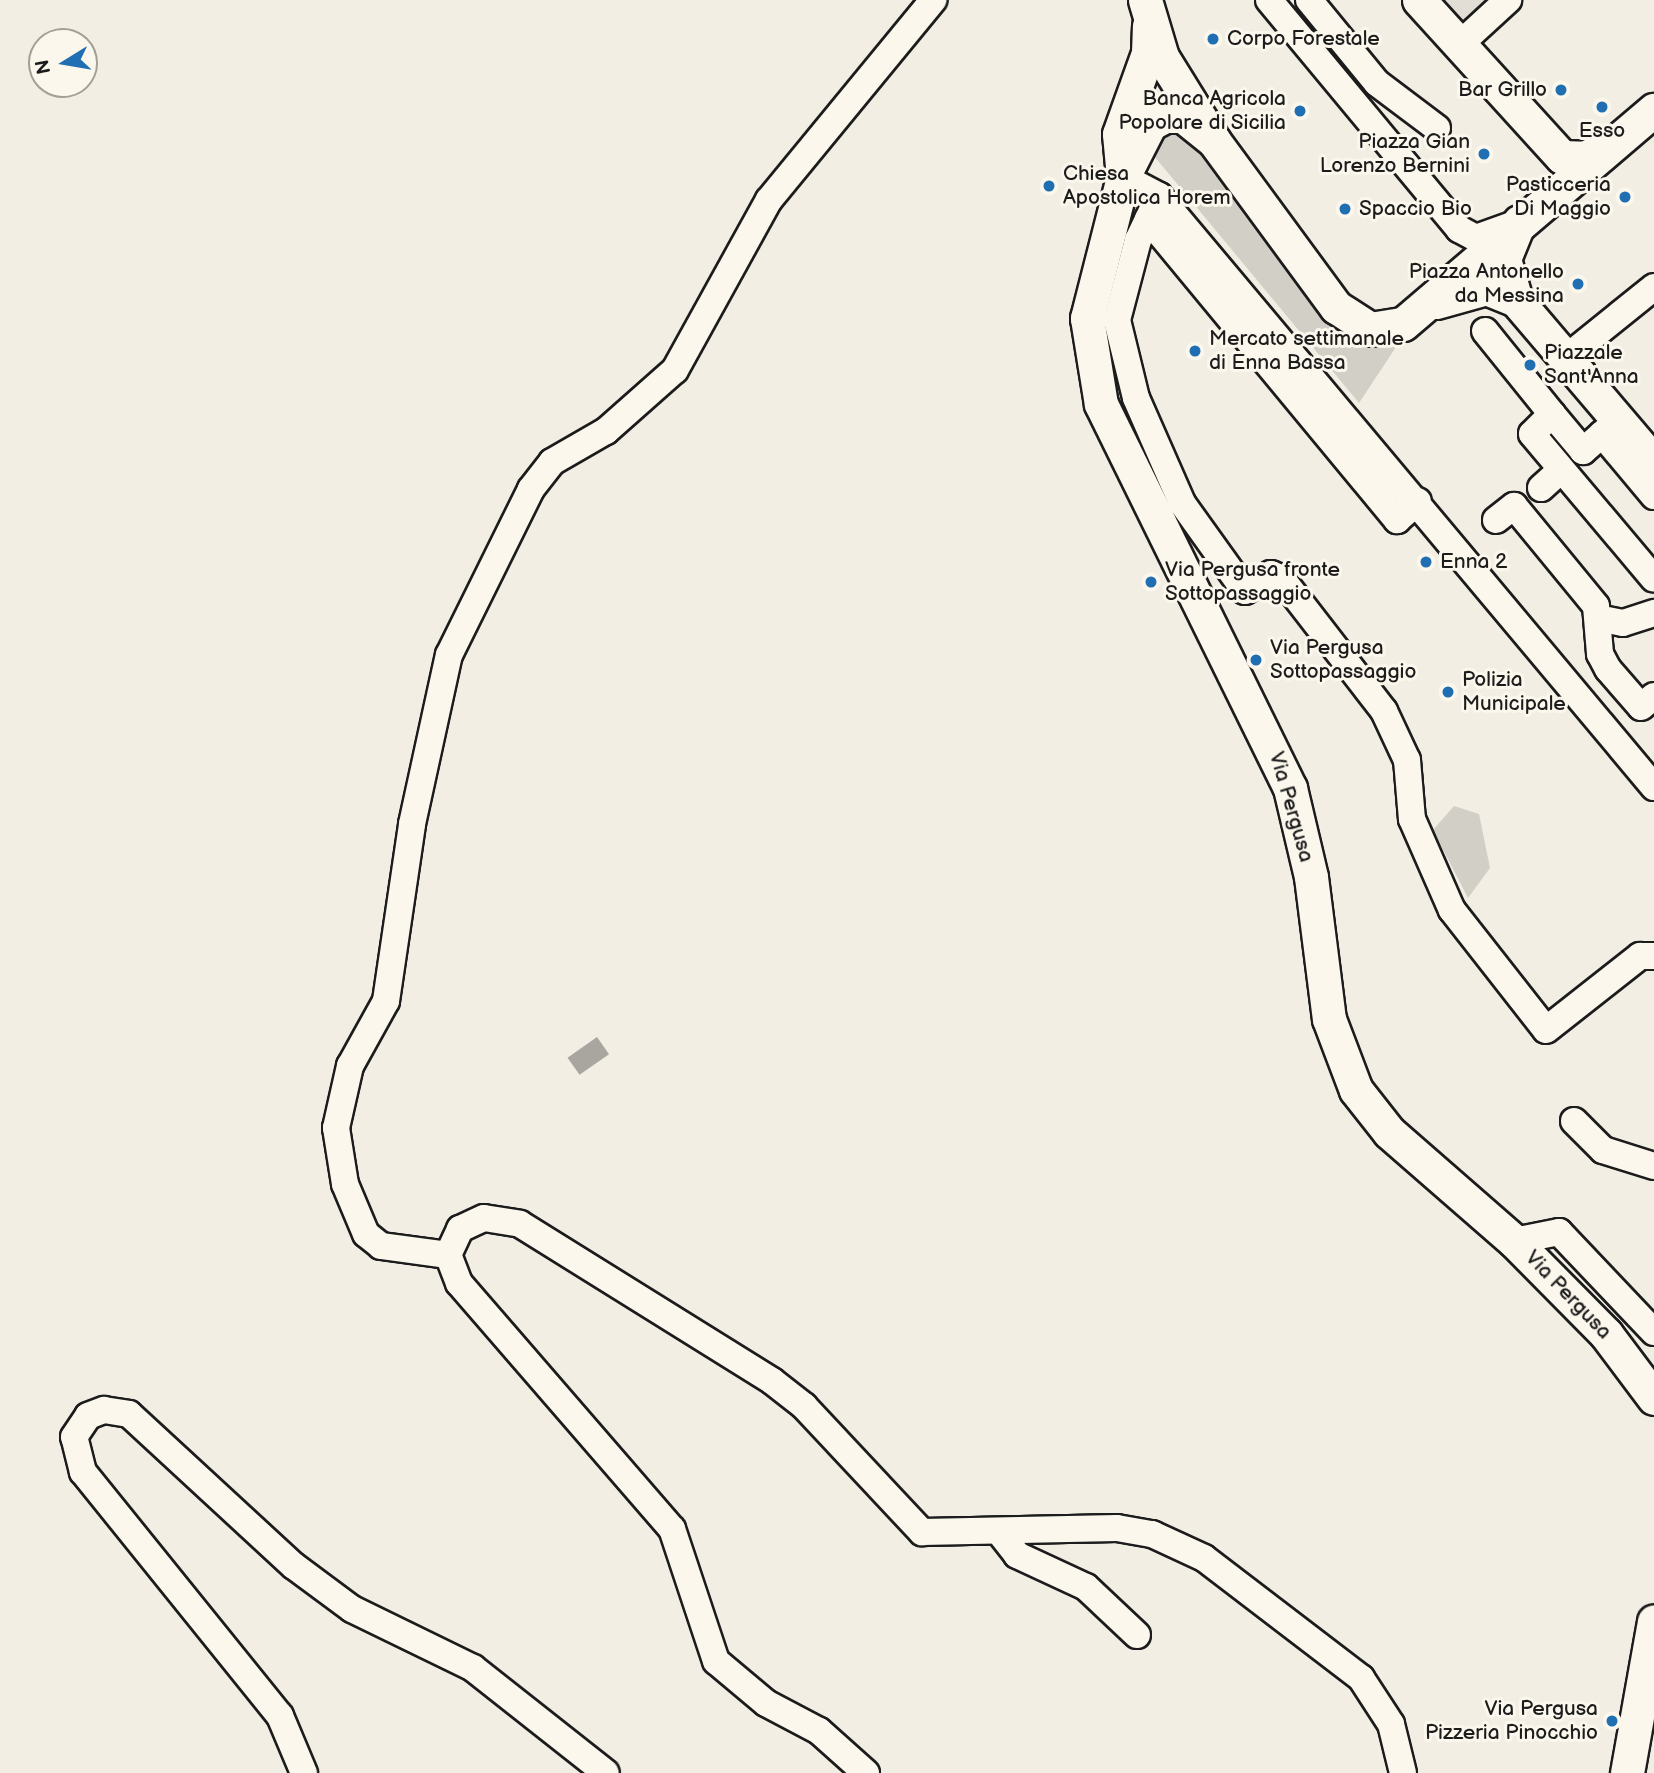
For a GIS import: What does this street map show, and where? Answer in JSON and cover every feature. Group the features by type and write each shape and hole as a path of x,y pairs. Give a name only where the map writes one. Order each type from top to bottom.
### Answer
{"main road":[{"path":"1419,0 1540,137 1574,161 1612,143"},
{"path":"1147,8 1162,57 1214,141 1353,321 1386,331 1428,304 1554,190 1654,110"},
{"path":"1123,177 1119,134 1148,53 1147,8"},
{"path":"1123,177 1150,124 1165,116 1183,116 1214,141"},
{"path":"1540,137 1555,168 1554,190"},
{"name":"Via Pergusa","path":"1123,177 1089,298 1091,372 1101,404 1290,788 1342,1061 1389,1132 1514,1241 1616,1344 1654,1398"},
{"path":"1520,220 1504,259 1516,300 1566,358 1610,427 1654,463"},
{"path":"1428,304 1486,288 1516,300"},
{"path":"1627,1773 1654,1621"}],"street":[{"path":"448,1255 381,1246 366,1234 345,1184 336,1128 350,1066 386,1001 412,824 449,654 531,489 552,462 606,431 675,370 769,200 933,0"},
{"path":"1269,0 1459,229 1490,236 1520,220"},
{"path":"1309,0 1377,83 1437,128"},
{"path":"1459,45 1508,0"},
{"path":"1123,177 1418,501 1654,787"},
{"path":"1153,208 1118,320 1136,398 1165,471 1245,592 1270,574 1282,579 1384,711 1407,760 1412,819 1452,910 1546,1030 1640,956 1654,957"},
{"path":"1566,358 1654,286"},
{"path":"1485,331 1583,451 1610,427 1654,496"},
{"path":"1552,414 1532,434 1654,579"},
{"path":"1541,488 1561,470"},
{"path":"1496,520 1514,506 1602,619 1600,654 1648,702"},
{"path":"1602,619 1623,623 1654,613"},
{"path":"1574,1121 1603,1150 1654,1166"},
{"path":"866,1773 819,1731 766,1703 716,1661 672,1529 479,1309 448,1255 453,1238 471,1222 502,1217 520,1224 772,1381 804,1406 922,1532 1000,1533 1117,1528 1152,1534 1203,1558 1361,1678 1391,1724 1403,1773"},
{"path":"1514,1241 1559,1232 1654,1332"},
{"path":"304,1773 280,1716 83,1472 74,1437 88,1416 104,1409 129,1414 294,1566 352,1609 474,1668 606,1773"},
{"path":"1000,1533 1017,1555 1086,1587 1137,1635"}],"shaded area":[{"path":"1441,0 1493,0 1464,26"},
{"path":"1184,127 1326,317 1370,344 1396,347 1359,403 1154,156 1160,128"},
{"path":"1454,806 1479,814 1490,868 1468,898 1433,830"},
{"path":"597,1037 609,1054 580,1075 568,1058"}],"place":[{"name":"Corpo Forestale","path":"1213,39"},
{"name":"Bar Grillo","path":"1561,90"},
{"name":"Esso","path":"1602,107"},
{"name":"Banca Agricola Popolare di Sicilia","path":"1300,111"},
{"name":"Piazza Gian Lorenzo Bernini","path":"1484,154"},
{"name":"Chiesa Apostolica Horem","path":"1049,186"},
{"name":"Pasticceria Di Maggio","path":"1625,197"},
{"name":"Spaccio Bio","path":"1345,209"},
{"name":"Piazza Antonello da Messina","path":"1578,284"},
{"name":"Mercato settimanale di Enna Bassa","path":"1195,351"},
{"name":"Piazzale Sant'Anna","path":"1530,365"},
{"name":"Enna 2","path":"1426,562"},
{"name":"Via Pergusa fronte Sottopassaggio","path":"1151,582"},
{"name":"Via Pergusa Sottopassaggio","path":"1256,660"},
{"name":"Polizia Municipale","path":"1448,692"},
{"name":"Via Pergusa Pizzeria Pinocchio","path":"1612,1721"}]}
